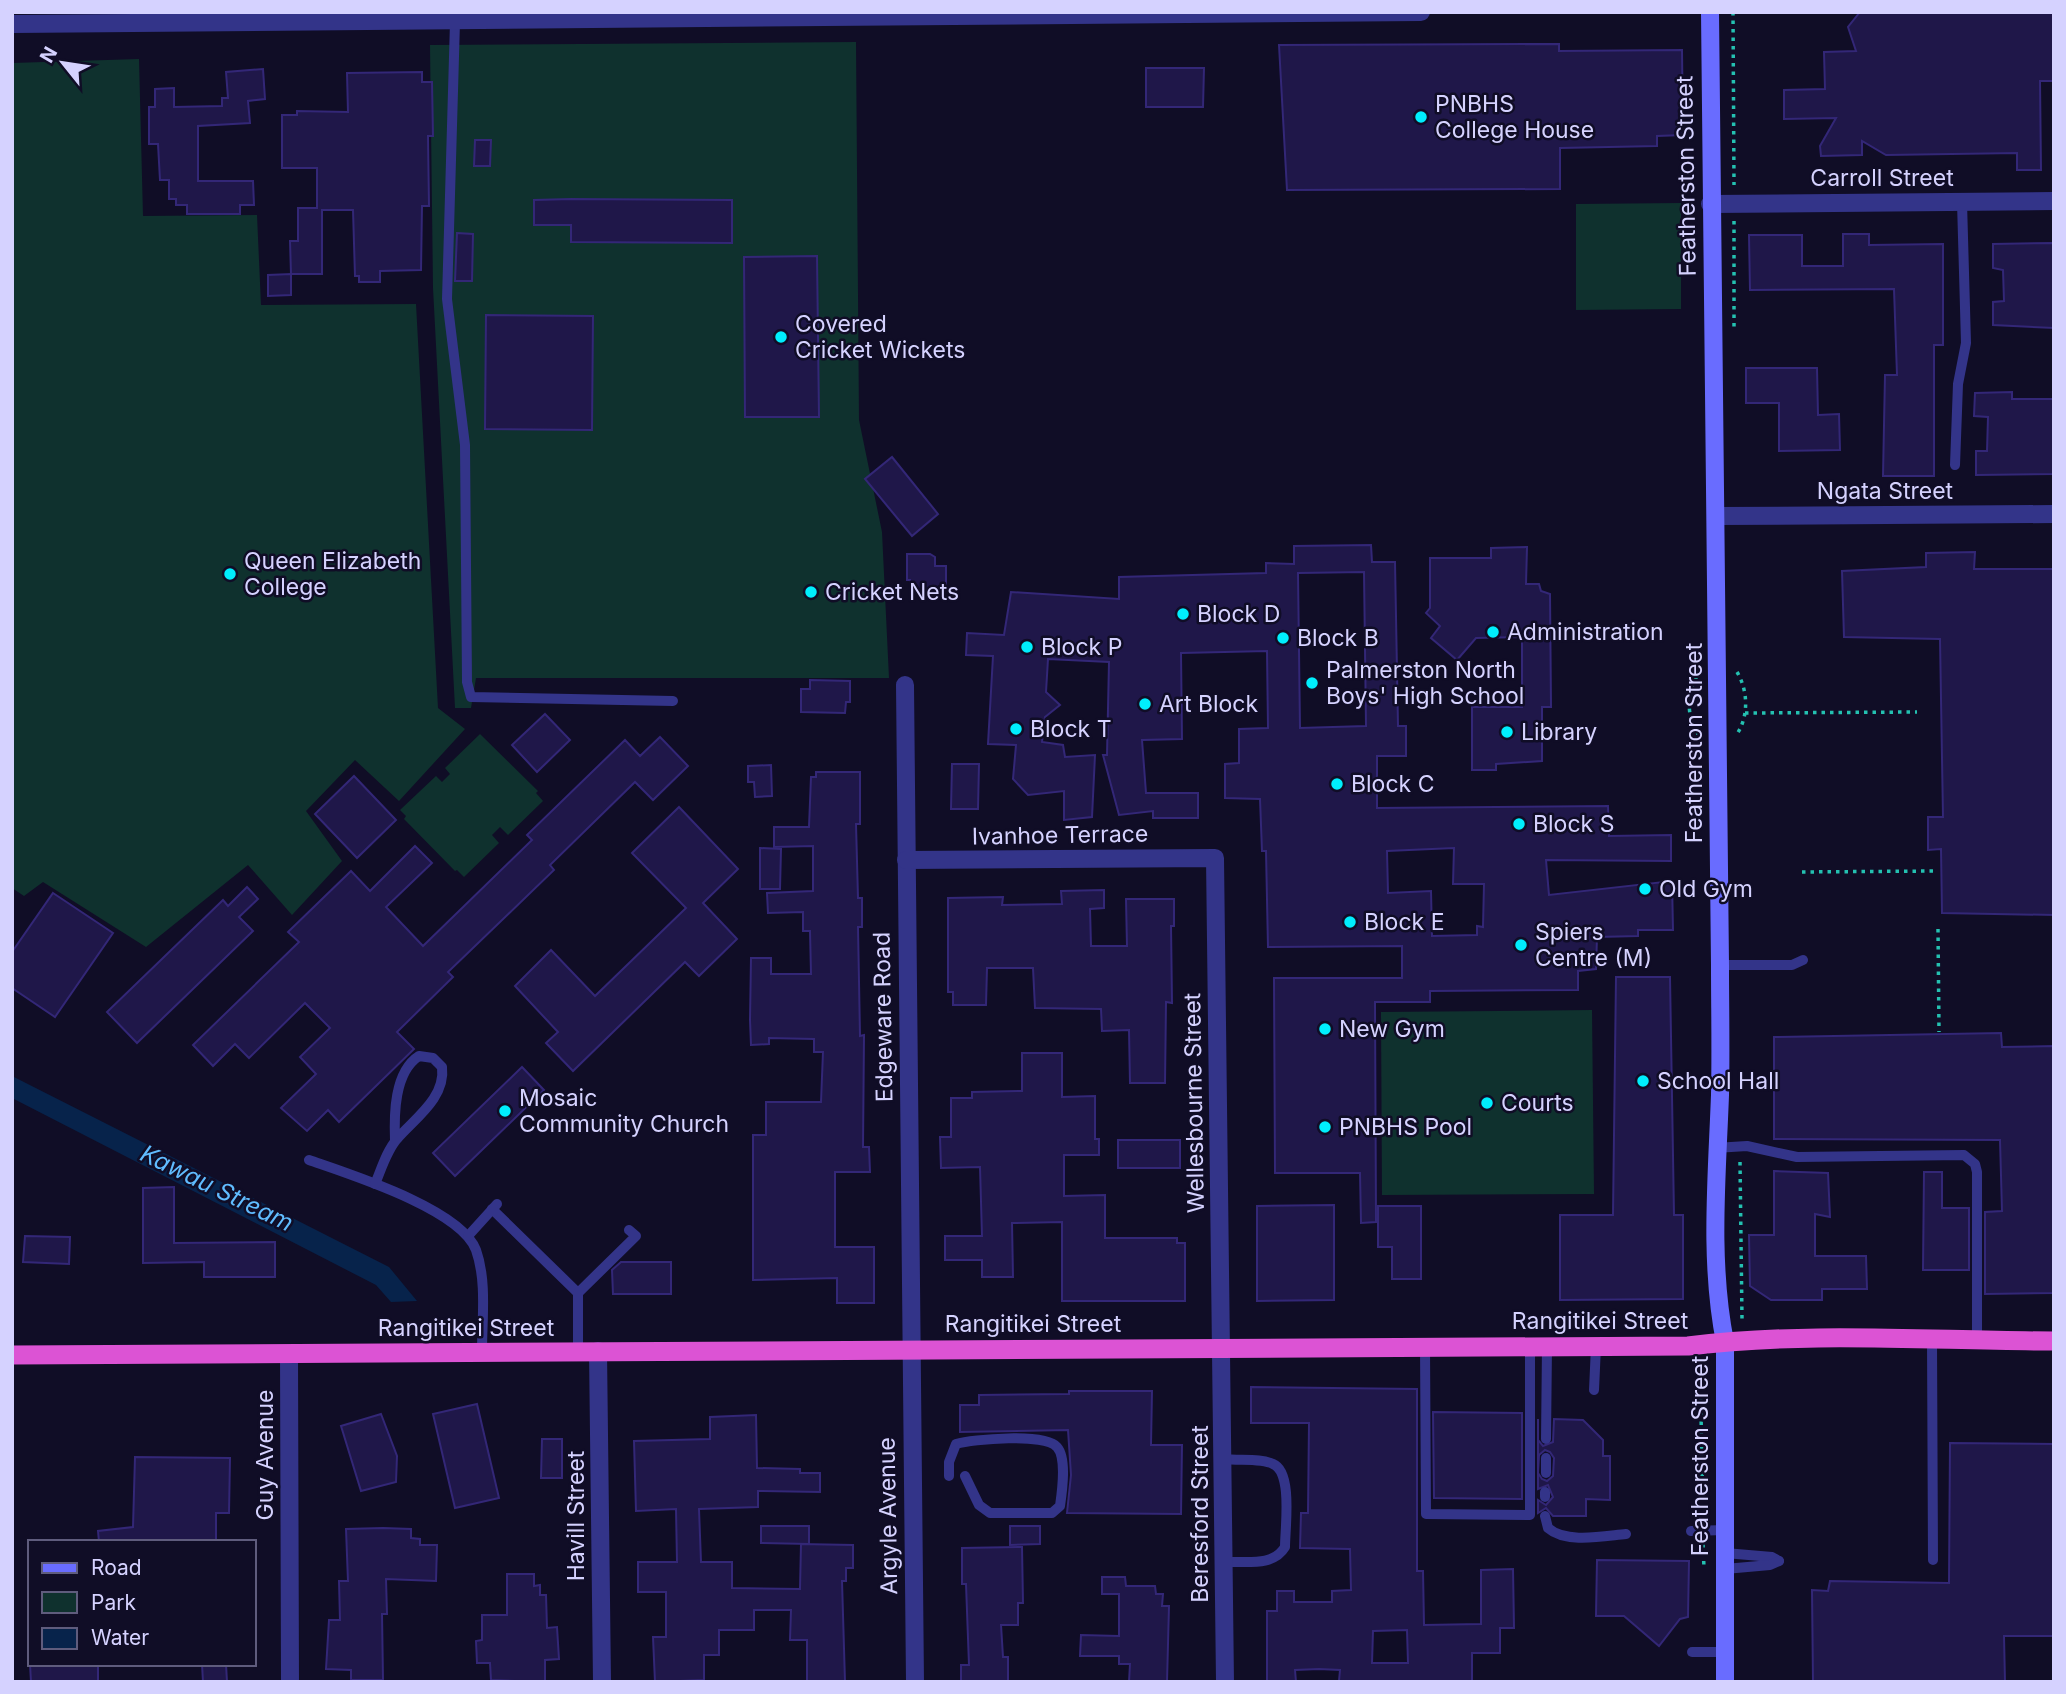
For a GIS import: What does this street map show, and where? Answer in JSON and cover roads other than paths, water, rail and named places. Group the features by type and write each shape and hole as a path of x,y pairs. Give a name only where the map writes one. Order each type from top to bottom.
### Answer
{"highway":[{"name":"Rangitikei Street","path":"12,1355 1688,1346 1724,1342 1870,1337 1932,1341 2054,1341"}],"main road":[{"name":"Featherston Street","path":"1710,12 1720,965 1720,1096 1715,1148 1716,1300 1724,1342 1726,1682"}],"street":[{"path":"12,24 396,17 455,22 891,14 1421,12"},
{"name":"Carroll Street","path":"1710,204 2054,201"},
{"name":"Ngata Street","path":"1717,516 2054,514"},
{"name":"Edgeware Road","path":"905,685 910,1349"},
{"name":"Ivanhoe Terrace","path":"906,860 1215,858"},
{"name":"Wellesbourne Street","path":"1215,858 1223,1347"},
{"name":"Beresford Street","path":"1223,1347 1225,1682"},
{"name":"Argyle Avenue","path":"910,1349 915,1682"},
{"name":"Havill Street","path":"598,1351 602,1682"},
{"name":"Guy Avenue","path":"289,1354 290,1682"}],"lane":[{"path":"455,22 447,299 465,445 467,682 471,697 673,701"},
{"path":"1955,465 1958,384 1966,344 1962,202"},
{"path":"1720,965 1793,965 1803,960"},
{"path":"375,1184 395,1141 397,1096 407,1069 419,1056 433,1058 442,1067 439,1087 418,1120 395,1141"},
{"path":"1715,1148 1747,1146 1797,1157 1964,1155 1970,1158 1977,1172 1977,1341"},
{"path":"309,1160 402,1194 468,1236 479,1264 482,1352"},
{"path":"468,1236 495,1207 578,1293"},
{"path":"578,1352 578,1293 598,1268 636,1236 629,1230"},
{"path":"1932,1341 1933,1560"},
{"path":"1425,1346 1426,1514 1530,1515 1538,1346"},
{"path":"1538,1346 1546,1439"},
{"path":"1594,1391 1595,1346"},
{"path":"949,1476 949,1462 956,1444 1002,1439 1048,1441 1057,1446 1061,1456 1060,1506 1052,1513 990,1513 979,1505 965,1476"},
{"path":"1546,1458 1546,1473"},
{"path":"1224,1459 1270,1462 1280,1468 1286,1480 1283,1552 1267,1561 1225,1562"},
{"path":"1545,1516 1548,1528 1557,1534 1588,1537 1626,1534"},
{"path":"1691,1531 1725,1530"},
{"path":"1692,1652 1725,1651"}],"water":[{"name":"Kawau Stream","path":"12,1076 389,1267 417,1301 391,1302 376,1285 12,1098"}],"place":[{"name":"PNBHS College House","path":"1421,117"},
{"name":"Covered Cricket Wickets","path":"781,337"},
{"name":"Queen Elizabeth College","path":"230,574"},
{"name":"Cricket Nets","path":"811,592"},
{"name":"Block D","path":"1183,614"},
{"name":"Administration","path":"1493,632"},
{"name":"Block B","path":"1283,638"},
{"name":"Block P","path":"1027,647"},
{"name":"Palmerston North Boys' High School","path":"1312,683"},
{"name":"Art Block","path":"1145,704"},
{"name":"Block T","path":"1016,729"},
{"name":"Library","path":"1507,732"},
{"name":"Block C","path":"1337,784"},
{"name":"Block S","path":"1519,824"},
{"name":"Old Gym","path":"1645,889"},
{"name":"Block E","path":"1350,922"},
{"name":"Spiers Centre (M)","path":"1521,945"},
{"name":"New Gym","path":"1325,1029"},
{"name":"School Hall","path":"1643,1081"},
{"name":"Courts","path":"1487,1103"},
{"name":"Mosaic Community Church","path":"505,1111"},
{"name":"PNBHS Pool","path":"1325,1127"}]}
